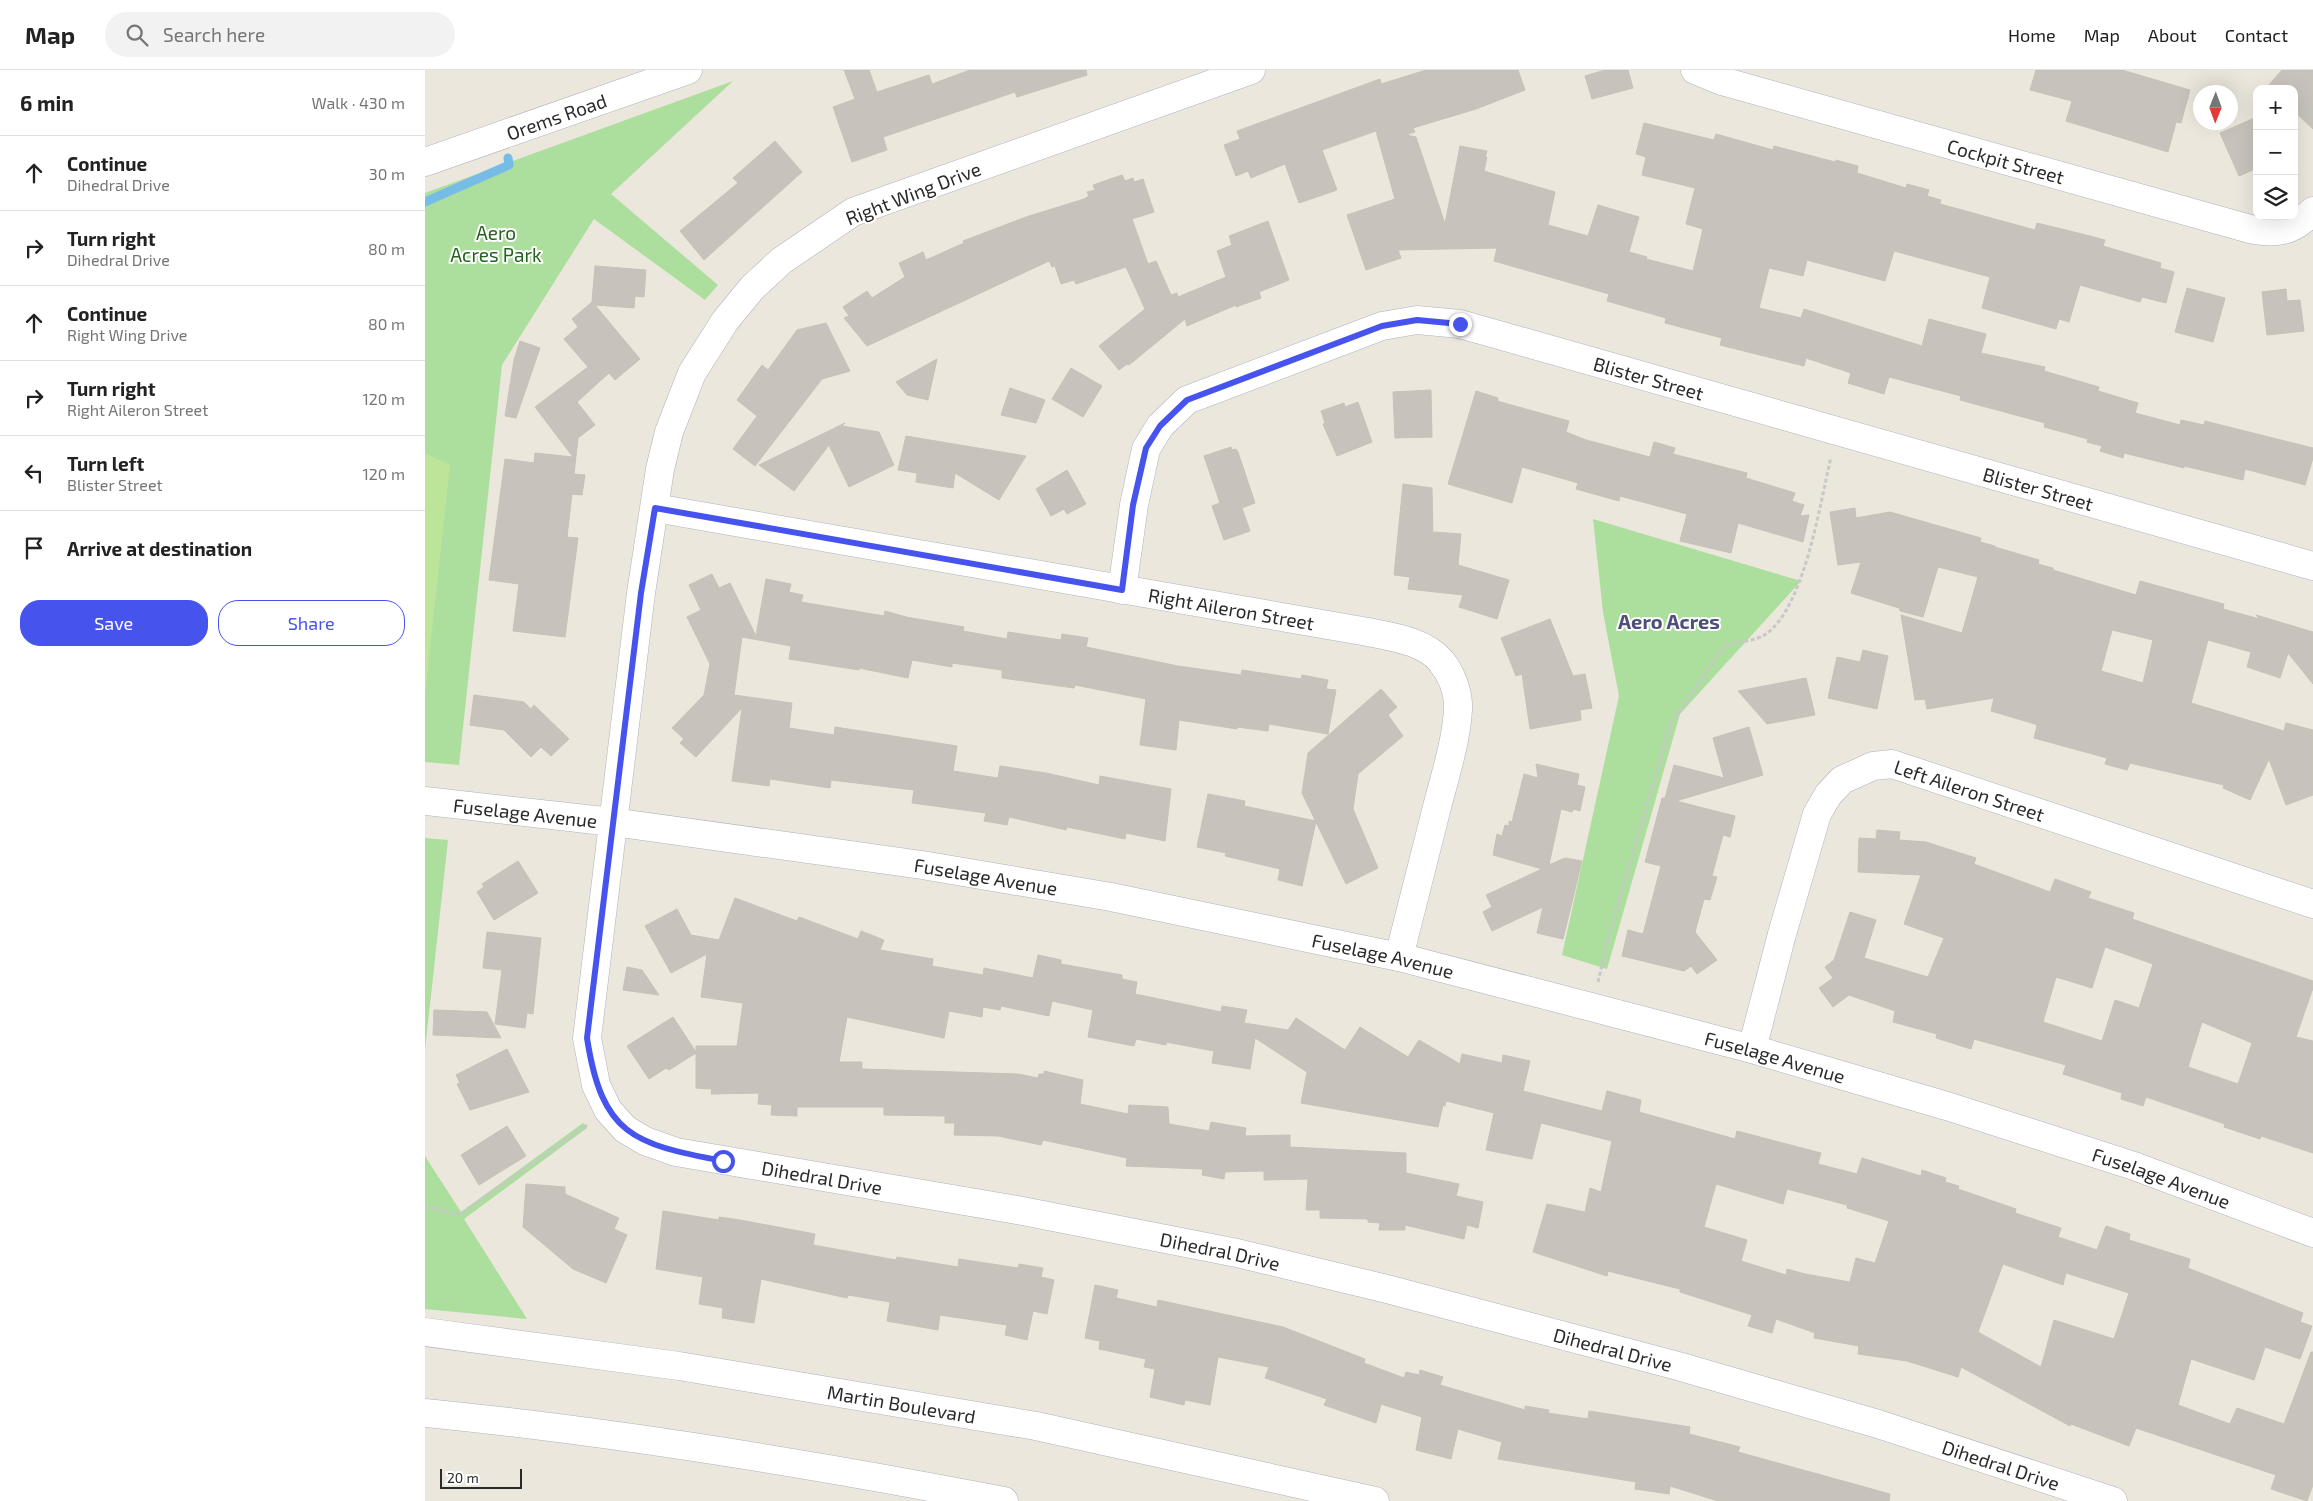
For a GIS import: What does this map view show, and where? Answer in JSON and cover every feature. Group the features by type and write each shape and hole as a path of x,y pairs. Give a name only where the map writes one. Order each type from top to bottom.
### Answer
{"street":[{"name":"Orems Road","path":"425,162 687,70"},
{"name":"Right Wing Drive","path":"613,822 641,593 660,469 669,432 692,373 725,321 752,288 781,261 853,212 1251,70"},
{"name":"Cockpit Street","path":"1695,70 1722,81 2250,229 2269,233 2279,232 2301,222 2313,211"},
{"name":"Blister Street","path":"1122,590 1140,472 1146,448 1160,426 1187,400 1382,326 1417,320 1460,324 2313,566"},
{"name":"Right Aileron Street","path":"655,508 1400,638 1420,646 1440,660 1450,676 1456,692 1458,710 1443,782 1399,957"},
{"name":"Left Aileron Street","path":"1752,1049 1782,934 1817,814 1828,795 1842,780 1873,766 1892,764 2313,904"},
{"name":"Fuselage Avenue","path":"425,801 613,822 922,865 1102,896 1399,957 1752,1049 1950,1107 2134,1166 2313,1234"},
{"name":"Dihedral Drive","path":"613,822 587,1038 596,1085 608,1110 625,1129 645,1141 676,1152 1017,1210 1237,1253 1387,1289 1678,1366 1878,1424 2113,1501"},
{"name":"Martin Boulevard","path":"425,1332 679,1366 1036,1426 1375,1501"},
{"path":"425,1412 636,1439 844,1470 1004,1501"}],"path":[{"path":"1591,1007 1610,931 1671,724 1725,645 1764,635 1782,620 1803,572 1837,431"},
{"path":"425,1206 459,1215 608,1110"}],"green space":[{"name":"Aero Acres Park","path":"733,81 611,194 718,285 705,300 594,219 502,365 459,765 425,762 425,193"},
{"path":"425,453 450,465 425,696"},
{"path":"1593,519 1801,581 1680,714 1607,969 1562,955 1619,696 1603,612"},
{"path":"425,838 448,840 425,1050"},
{"path":"583,1123 587,1128 464,1219 527,1319 425,1309 425,1156 461,1212"}],"building":[{"path":"844,70 869,70 877,92 929,75 932,84 970,70 1086,70 1087,75 1017,97 1015,92 883,137 887,150 852,162 833,107 855,99"},
{"path":"1426,70 1518,70 1525,90 1476,109 1413,128 1415,132 1406,135 1416,137 1445,224 1460,146 1487,151 1484,171 1555,192 1548,225 1588,236 1598,205 1639,217 1629,252 1647,257 1646,259 1693,271 1703,229 1686,224 1695,188 1642,175 1646,157 1636,154 1644,123 1714,140 1716,134 1773,150 1774,146 1835,162 1836,160 1858,166 1857,173 1906,188 1907,184 1929,190 1927,196 1941,200 1940,204 2035,230 2037,223 2105,240 2103,246 2161,263 2160,268 2174,272 2166,303 2142,297 2140,302 2080,285 2069,322 2059,319 2056,329 1982,308 1990,277 1894,251 1885,281 1807,260 1803,276 1769,268 1759,308 1801,318 1804,309 1922,346 1929,319 1986,334 1981,353 2045,367 2044,371 2099,387 2098,391 2138,403 2135,413 2180,425 2181,420 2204,425 2205,421 2313,448 2313,458 2305,485 2245,469 2243,480 2124,453 2123,458 2100,451 2102,446 2087,442 2088,439 2044,427 2045,423 1960,400 1961,396 1889,377 1884,394 1848,383 1851,373 1806,358 1804,366 1720,345 1722,338 1665,323 1666,318 1607,301 1609,294 1494,261 1497,248 1398,250 1401,258 1366,270 1347,215 1395,199 1376,131 1322,150 1337,190 1299,203 1285,164 1251,178 1248,171 1236,176 1224,145 1240,139 1237,131 1380,79 1381,84"},
{"path":"1605,70 1628,70 1633,88 1592,99 1585,76"},
{"path":"2036,70 2122,70 2190,90 2181,123 2176,122 2168,152 2066,121 2072,101 2030,90"},
{"path":"2282,70 2313,70 2313,129 2298,115 2298,85 2269,85"},
{"path":"2253,119 2253,170 2239,176 2220,133 2227,130 2238,130 2238,125"},
{"path":"775,141 802,172 704,260 680,231 738,183 733,178"},
{"path":"1122,175 1125,181 1133,178 1134,182 1143,179 1154,212 1132,219 1148,264 1156,261 1171,295 1177,293 1178,297 1226,277 1217,251 1232,245 1229,236 1268,221 1289,280 1259,292 1261,298 1236,307 1236,305 1187,326 1185,319 1129,365 1127,364 1119,370 1099,346 1145,309 1126,267 1076,284 1074,280 1061,284 1055,266 1052,267 1049,261 867,346 844,318 849,316 843,307 867,291 872,298 905,277 899,263 923,252 926,260 964,243 963,241 1026,217 1084,199 1089,196 1087,192 1095,190 1093,185"},
{"path":"595,266 646,270 644,297 635,296 634,308 595,305 640,359 615,380 609,373 577,402 595,425 578,438 574,474 585,475 582,495 572,494 567,537 578,538 565,637 513,631 519,584 489,580 505,459 534,463 535,453 573,457 535,407 588,367 564,339 578,327 572,319 592,302"},
{"path":"2187,288 2225,298 2213,342 2175,332"},
{"path":"2286,289 2287,301 2300,300 2304,331 2267,335 2262,292"},
{"path":"826,323 850,371 822,379 755,466 733,449 757,416 737,400 762,365 768,370 797,330"},
{"path":"520,341 540,348 516,418 505,416 514,360"},
{"path":"937,359 928,400 907,395 896,382"},
{"path":"1071,368 1102,386 1083,417 1052,399"},
{"path":"1010,388 1045,400 1036,423 1001,415"},
{"path":"1431,390 1432,437 1395,438 1393,392"},
{"path":"1476,391 1498,398 1497,401 1569,421 1566,432 1586,440 1650,457 1654,442 1675,448 1673,454 1747,473 1746,478 1795,493 1792,501 1804,505 1800,516 1809,515 1803,542 1738,523 1731,553 1680,541 1687,514 1620,496 1619,501 1576,489 1578,483 1522,467 1512,503 1448,484"},
{"path":"1358,402 1372,442 1337,456 1323,424 1325,423 1321,411 1344,403 1345,407"},
{"path":"845,423 842,426 879,432 894,465 849,487 829,445 794,491 759,465"},
{"path":"906,436 1026,456 999,500 955,473 953,488 916,482 917,473 898,470"},
{"path":"1231,447 1232,450 1236,449 1238,452 1255,503 1242,508 1250,531 1224,540 1212,506 1220,503 1204,456"},
{"path":"1067,470 1086,504 1067,514 1064,509 1051,516 1036,489"},
{"path":"1403,484 1432,488 1433,535 1434,532 1461,534 1458,565 1509,580 1497,619 1459,607 1463,595 1408,589 1410,577 1394,575"},
{"path":"1855,508 1856,518 1890,512 1981,538 1980,542 2039,560 2038,564 2053,568 2053,570 2136,595 2140,581 2224,604 2223,609 2260,619 2256,615 2313,632 2313,684 2288,653 2280,678 2247,667 2251,652 2208,640 2191,703 2284,731 2286,723 2313,730 2313,795 2286,805 2269,759 2250,800 2223,788 2224,785 2130,763 2127,770 2105,764 2107,758 2034,738 2037,726 2035,724 1991,711 1994,698 1927,709 1925,699 1915,700 1901,615 1962,633 1978,577 1938,567 1923,617 1900,611 1899,605 1899,608 1851,593 1861,562 1838,565 1830,512","holes":["2112,630 2153,640 2143,683 2101,671"]},
{"path":"712,574 719,588 730,583 756,636 766,579 791,584 789,592 803,595 801,602 884,616 885,611 906,617 964,627 963,631 1007,639 1008,632 1061,640 1062,634 1088,638 1086,647 1178,666 1241,675 1242,670 1301,679 1302,675 1328,680 1326,689 1336,690 1328,734 1269,724 1268,731 1237,727 1237,729 1179,720 1176,750 1140,745 1146,699 1075,685 1074,688 1002,678 1002,670 952,663 952,667 912,660 908,678 859,668 859,670 789,659 791,646 742,637 734,695 792,703 789,728 834,735 835,727 957,746 953,771 998,778 1000,766 1046,773 1099,785 1100,776 1171,789 1165,841 1126,833 1125,839 1067,827 1066,830 1009,817 1007,825 984,821 986,813 912,803 914,790 831,780 830,788 770,779 769,786 732,781 742,708 696,757 680,743 684,739 672,728 704,695 710,664 687,617 701,610 689,585"},
{"path":"1550,619 1573,676 1585,674 1592,708 1580,710 1581,720 1530,729 1522,674 1516,676 1501,638"},
{"path":"1863,650 1888,656 1877,709 1828,698 1837,657 1860,662"},
{"path":"1806,678 1815,715 1767,724 1738,691"},
{"path":"1381,689 1397,707 1388,715 1403,736 1358,774 1353,809 1378,868 1346,884 1302,793 1308,753"},
{"path":"474,695 524,702 531,709 534,705 569,739 551,756 541,747 531,757 504,730 470,725"},
{"path":"1749,727 1763,775 1676,801 1735,816 1730,837 1723,835 1712,876 1717,877 1710,900 1704,899 1695,932 1717,960 1697,974 1691,966 1684,971 1622,956 1628,930 1643,934 1661,866 1645,862 1662,798 1665,798 1674,765 1724,778 1713,738"},
{"path":"1536,764 1579,774 1577,785 1585,787 1580,811 1573,809 1572,812 1561,809 1549,865 1565,858 1582,861 1563,939 1537,933 1543,907 1492,931 1483,912 1492,907 1486,895 1542,869 1493,855 1497,834 1502,836 1505,825 1509,826 1509,821 1512,822 1524,774 1538,778"},
{"path":"1208,794 1245,801 1244,806 1316,821 1302,886 1278,880 1280,869 1225,856 1226,853 1197,847"},
{"path":"1877,830 1900,832 1899,840 1926,842 1976,858 1974,864 2050,892 2055,879 2091,892 2088,898 2134,913 2132,919 2313,981 2313,988 2296,1037 2313,1041 2313,1153 2261,1136 2260,1139 2224,1127 2225,1124 2146,1097 2143,1106 2121,1099 2122,1093 2063,1074 2066,1065 1974,1039 1971,1049 1936,1038 1937,1034 1893,1022 1895,1011 1849,995 1833,1007 1819,988 1833,978 1825,967 1834,960 1850,912 1876,920 1864,958 1928,977 1944,938 1904,924 1921,875 1858,872 1859,838 1876,839","holes":["2105,947 2153,964 2139,1008 2115,1000 2102,1041 2043,1022 2056,977 2092,988","2202,1022 2252,1043 2238,1084 2188,1067"]},
{"path":"518,861 538,893 494,920 477,892 484,887 482,884"},
{"path":"735,898 797,921 799,917 858,939 861,931 884,940 880,950 933,959 932,966 983,975 984,968 1033,978 1038,955 1061,960 1061,964 1122,975 1122,979 1137,982 1135,994 1221,1012 1222,1006 1247,1010 1244,1023 1288,1030 1296,1018 1345,1050 1360,1027 1408,1057 1419,1040 1460,1064 1462,1054 1502,1063 1503,1055 1530,1061 1523,1091 1602,1111 1607,1091 1641,1100 1639,1112 1735,1139 1737,1131 1821,1153 1818,1164 1857,1174 1862,1158 1921,1176 1922,1170 1946,1178 1945,1182 1959,1186 1958,1189 2016,1209 2015,1213 2061,1228 2058,1237 2097,1250 2106,1226 2130,1234 2129,1240 2190,1259 2188,1268 2303,1313 2300,1322 2312,1326 2300,1359 2265,1347 2254,1380 2191,1359 2178,1405 2230,1424 2237,1408 2284,1424 2311,1352 2313,1352 2313,1485 2307,1501 2271,1489 2276,1475 2136,1428 2129,1446 2071,1424 2070,1426 1961,1367 1958,1377 1907,1361 1858,1354 1859,1346 1814,1338 1815,1333 1776,1319 1772,1333 1748,1326 1752,1315 1680,1292 1680,1289 1608,1271 1607,1276 1533,1252 1547,1204 1585,1212 1590,1188 1601,1192 1612,1141 1541,1123 1532,1159 1486,1150 1494,1113 1446,1101 1445,1106 1443,1105 1438,1127 1301,1103 1307,1072 1255,1038 1250,1069 1212,1063 1214,1051 1166,1042 1166,1045 1136,1039 1134,1046 1088,1037 1093,1010 1052,1001 1049,1016 1001,1006 1000,1010 983,1007 982,1017 949,1011 944,1038 847,1017 839,1062 862,1062 862,1069 1018,1074 1038,1078 1039,1074 1044,1074 1044,1071 1083,1080 1080,1104 1128,1114 1129,1105 1168,1107 1169,1124 1209,1131 1211,1122 1246,1128 1245,1136 1290,1135 1290,1147 1406,1153 1406,1173 1459,1184 1456,1196 1483,1202 1478,1228 1467,1225 1464,1239 1405,1225 1405,1230 1379,1230 1380,1223 1368,1222 1368,1219 1320,1218 1320,1210 1306,1210 1308,1179 1264,1180 1264,1171 1225,1172 1224,1179 1202,1175 1203,1169 1126,1166 1127,1158 1043,1140 1041,1145 998,1136 954,1135 955,1123 945,1123 945,1116 884,1115 884,1107 797,1107 797,1116 771,1115 772,1105 758,1104 759,1093 711,1094 712,1089 696,1088 696,1053 669,1070 666,1068 649,1079 627,1046 673,1017 696,1052 696,1046 737,1046 743,1003 701,997 707,954 671,973 645,926 677,909 691,935 719,940","holes":["1716,1184 1783,1204 1787,1189 1847,1205 1847,1208 1889,1221 1875,1263 1856,1258 1850,1282 1787,1269 1786,1275 1741,1261 1747,1240 1704,1227","2003,1264 2063,1285 2066,1273 2129,1293 2114,1339 2054,1320 2041,1367 1978,1332"]},
{"path":"487,932 541,938 533,1014 527,1013 525,1028 495,1024 502,970 483,968"},
{"path":"627,967 642,970 659,995 623,990"},
{"path":"434,1010 487,1012 501,1038 433,1035"},
{"path":"507,1049 529,1092 470,1110 457,1084 460,1083 456,1075"},
{"path":"507,1126 526,1156 479,1185 461,1155"},
{"path":"526,1184 565,1187 565,1194 619,1218 614,1229 627,1235 606,1283 573,1269 523,1227"},
{"path":"663,1211 719,1220 719,1217 740,1220 815,1234 813,1245 896,1260 897,1257 958,1267 959,1259 1018,1268 1019,1264 1043,1268 1041,1277 1054,1280 1047,1314 1033,1311 1027,1340 1005,1335 1007,1325 940,1315 938,1330 887,1321 890,1302 848,1295 847,1298 761,1279 754,1323 722,1318 723,1308 699,1304 703,1277 656,1269"},
{"path":"1095,1285 1118,1290 1116,1298 1157,1307 1158,1300 1283,1327 1365,1359 1364,1363 1404,1378 1406,1372 1419,1375 1420,1370 1443,1377 1440,1385 1525,1410 1525,1406 1549,1410 1548,1413 1588,1419 1589,1411 1690,1427 1689,1434 1740,1447 1738,1452 1890,1494 1889,1501 1718,1501 1670,1486 1669,1494 1635,1489 1636,1482 1498,1459 1502,1442 1458,1429 1451,1459 1416,1450 1422,1417 1381,1404 1376,1423 1324,1405 1327,1399 1265,1378 1269,1367 1218,1357 1210,1405 1185,1400 1184,1405 1150,1397 1155,1369 1144,1367 1146,1359 1099,1349 1100,1341 1085,1338"}],"waterway":[{"path":"425,202 509,165 508,158"}],"district":[{"name":"Aero Acres","path":"1669,621"}],"route":[{"path":"723,1161 676,1152 645,1141 625,1129 608,1110 596,1085 587,1038 641,593 655,508 1122,590 1133,505 1146,448 1160,426 1187,400 1382,326 1417,320 1460,324"}]}
